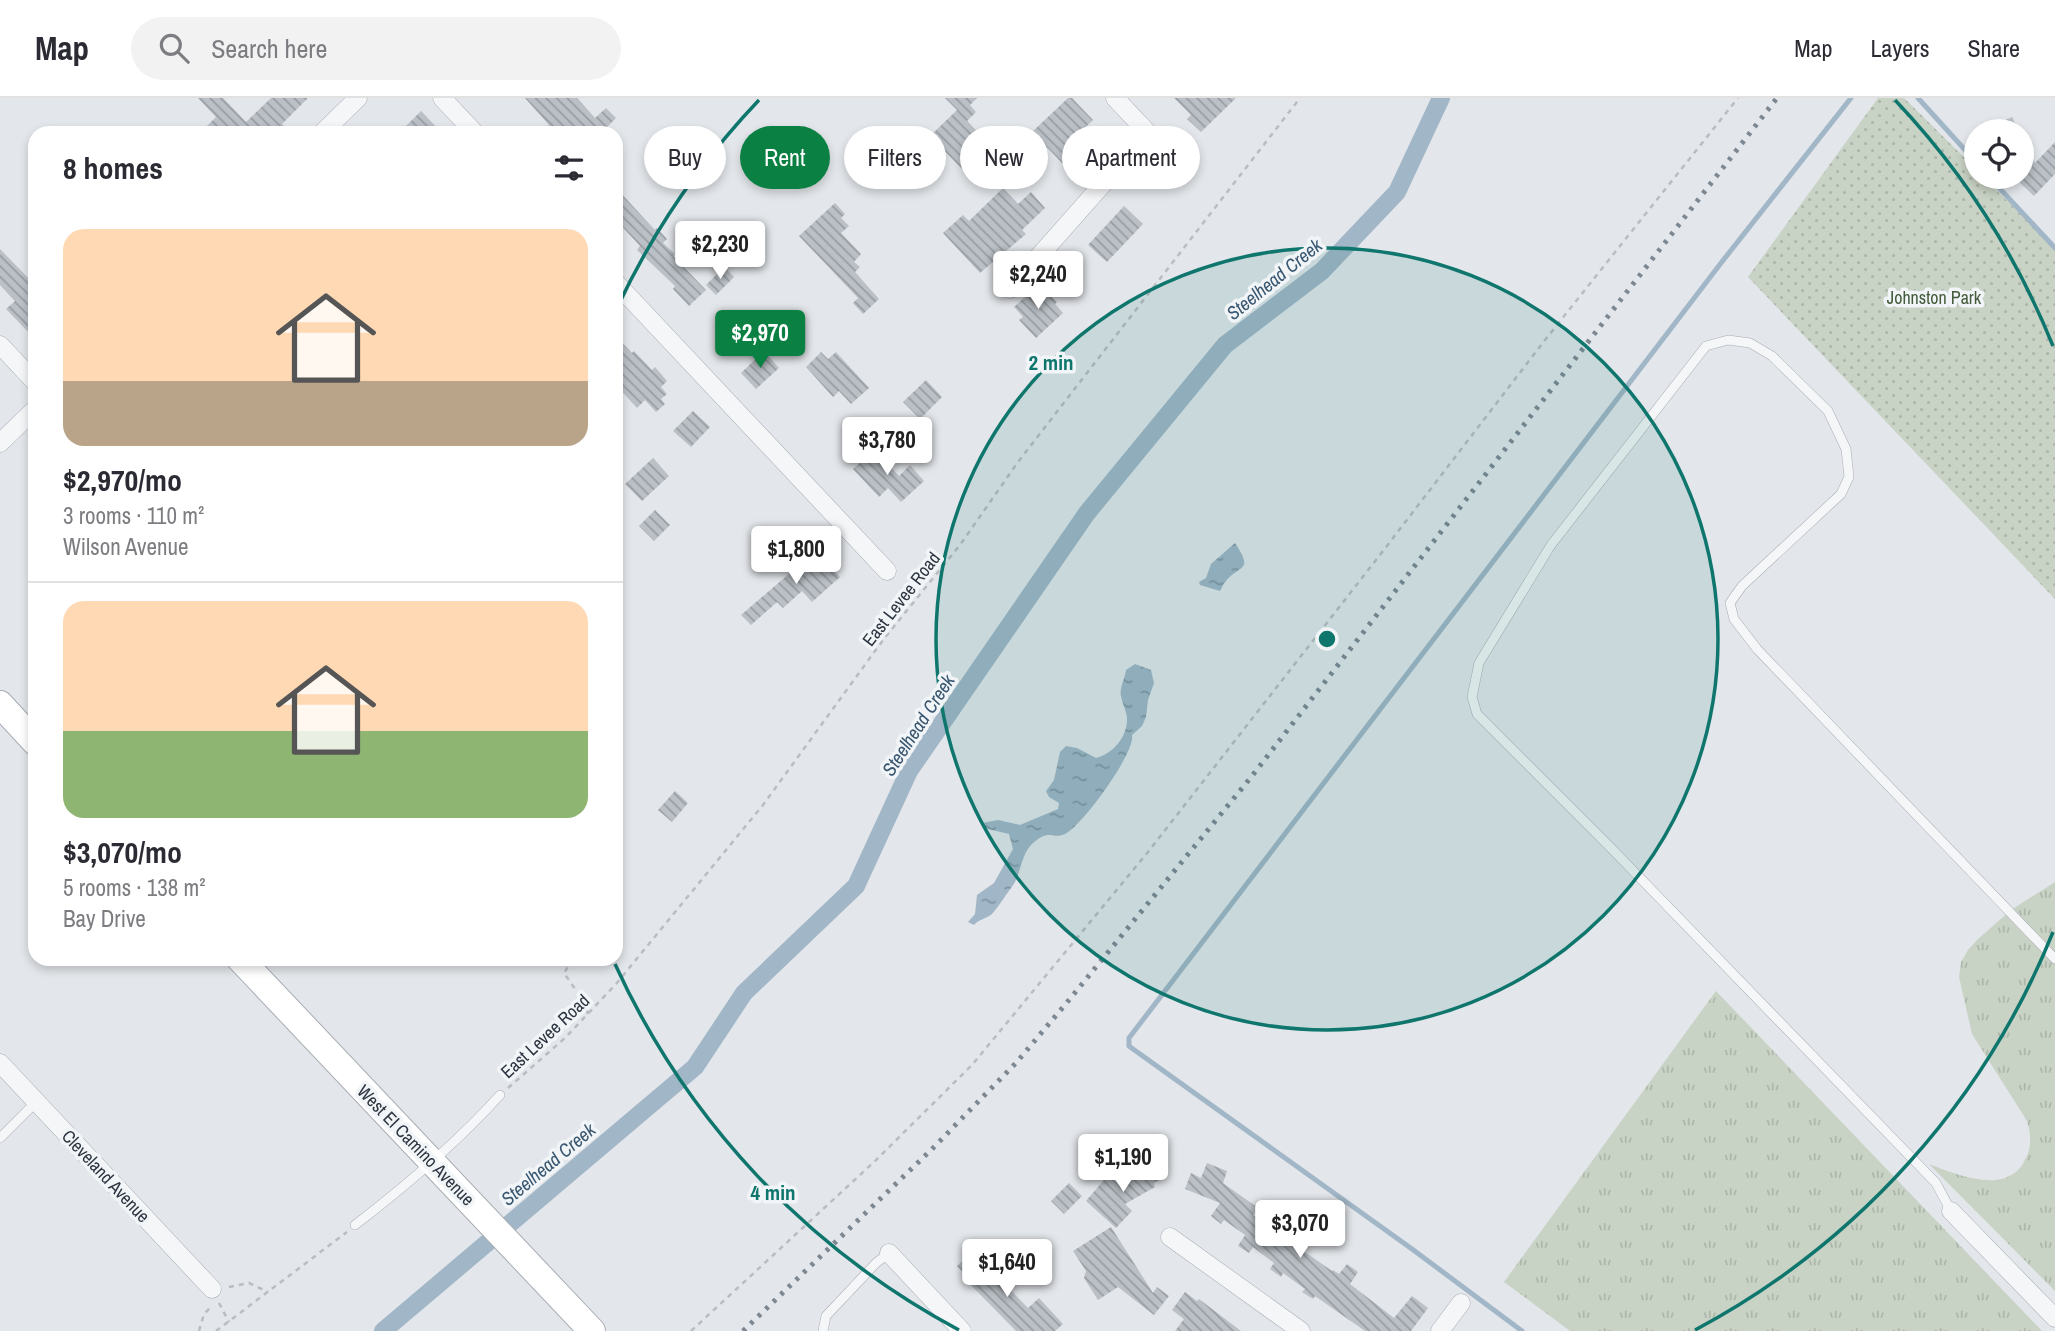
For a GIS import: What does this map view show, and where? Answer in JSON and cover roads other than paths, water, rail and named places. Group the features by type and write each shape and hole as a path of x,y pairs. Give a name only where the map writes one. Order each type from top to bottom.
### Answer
{"main road":[{"path":"0,704 28,734"},
{"name":"West El Camino Avenue","path":"247,966 592,1331"}],"street":[{"path":"329,126 358,98"},
{"path":"442,98 468,126"},
{"path":"1115,98 1141,126"},
{"path":"1010,289 1098,189"},
{"path":"623,290 887,571"},
{"path":"0,345 28,375"},
{"path":"0,443 28,416"},
{"name":"Cleveland Avenue","path":"0,1063 218,1290"},
{"path":"1951,1210 2055,1318"},
{"path":"1170,1237 1301,1331"},
{"path":"890,1253 962,1331"},
{"path":"1440,1331 1461,1303"}],"lane":[{"path":"1951,1210 1936,1183 1647,884 1477,714 1472,697 1479,663 1551,545 1706,346 1728,340 1739,341 1750,343 1772,356 1828,411 1846,449 1849,477 1841,494 1742,586 1730,603 1734,619 1757,649 2055,959"},
{"path":"355,1225 433,1163 474,1125 500,1095"},
{"path":"0,1138 36,1102"},
{"path":"823,1331 826,1316 876,1263 890,1253"}],"water":[{"path":"1235,543 1244,559 1243,566 1226,581 1220,591 1200,585 1199,582 1206,578 1211,564"},
{"path":"1135,664 1151,670 1154,683 1146,717 1142,726 1132,735 1126,757 1117,772 1095,804 1073,828 1065,834 1046,835 1031,845 1017,878 992,914 974,925 968,922 975,914 977,895 994,883 1013,849 1009,834 984,828 982,823 998,820 1020,825 1058,809 1059,803 1049,797 1046,791 1054,780 1060,752 1066,746 1077,748 1096,758 1103,756 1119,743 1127,724 1121,687 1126,670"}],"waterway":[{"name":"Steelhead Creek","path":"383,1331 695,1067 744,993 856,886 909,771 1087,513 1225,345 1322,271 1397,192 1441,98"},
{"path":"1522,1331 1133,1049 1129,1046 1129,1038 1721,263 1851,98"},
{"path":"1918,98 1964,149"},
{"path":"2000,189 2055,248"}],"railway":[{"path":"743,1331 931,1150 1016,1063 1069,1000 1252,776 1777,98"}],"park label":[{"name":"Johnston Park","path":"1934,297"}]}
